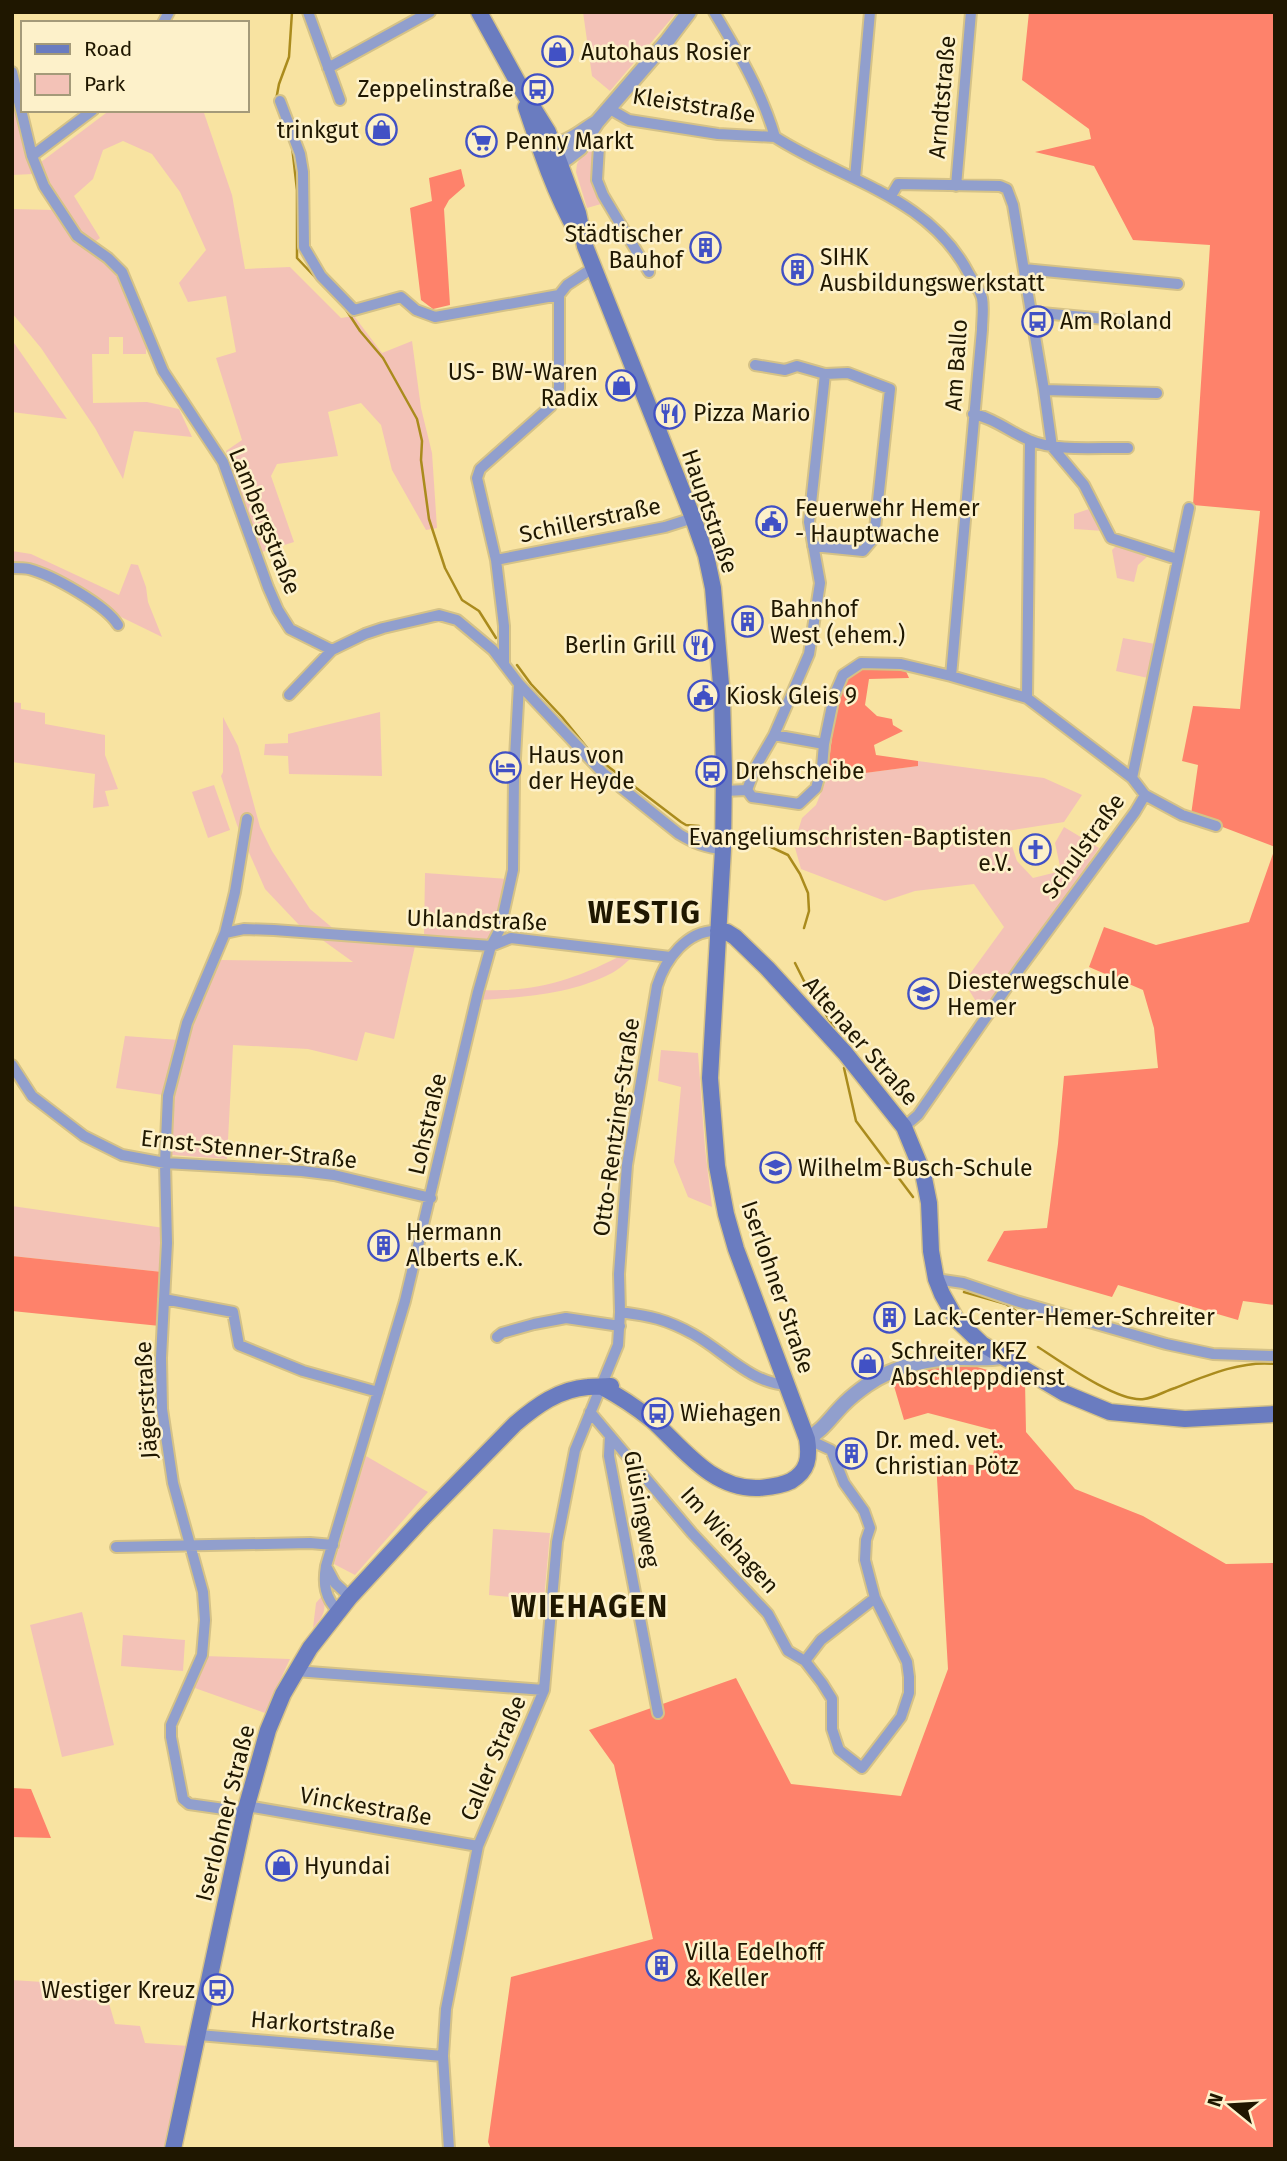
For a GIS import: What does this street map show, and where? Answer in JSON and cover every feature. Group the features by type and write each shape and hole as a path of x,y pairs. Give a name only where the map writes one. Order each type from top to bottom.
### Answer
{"main road":[{"name":"Hauptstraße","path":"479,12 522,90 542,120 578,213 593,268 706,555 716,619 724,791 718,931"},
{"name":"Altenaer Straße","path":"718,931 735,937 767,968 845,1053 904,1128 923,1173 929,1203 931,1251 936,1279 956,1320 982,1344 1064,1393 1110,1412 1185,1419 1275,1415"},
{"name":"Iserlohner Straße","path":"718,931 710,1078 717,1166 736,1249 807,1439"},
{"name":"Iserlohner Straße","path":"174,2146 246,1809 268,1730 283,1694 310,1647 350,1597 515,1424 554,1396 576,1389 602,1387"},
{"path":"602,1387 621,1397 649,1418 712,1475 731,1485 749,1488 787,1483 798,1476 809,1461 807,1439"}],"street":[{"path":"308,12 340,100"},
{"path":"328,68 430,12"},
{"path":"553,154 573,154 689,12"},
{"path":"714,12 749,72 775,137"},
{"path":"855,178 870,12"},
{"name":"Arndtstraße","path":"956,186 971,12"},
{"name":"Lambergstraße","path":"12,72 21,110"},
{"path":"280,101 300,153 303,172 304,247 321,276 354,310 401,297 416,310 435,317 559,295"},
{"name":"Kleiststraße","path":"608,108 629,120 718,134 775,137"},
{"name":"Lambergstraße","path":"22,112 32,156 44,186 77,236 108,258 122,272 163,371 223,462 268,587 290,629 332,650"},
{"path":"32,156 90,112"},
{"path":"553,154 597,122"},
{"name":"Am Ballo","path":"775,137 800,153 891,195 938,230 962,259 982,298 982,330 951,676"},
{"path":"587,138 599,146 597,180 603,195 649,272"},
{"path":"891,195 898,184 1000,186 1007,189 1013,205 1052,447 1084,485 1111,538 1177,559"},
{"path":"504,664 504,626 496,560 477,478 480,469 551,406 559,388 559,295 567,285 593,268"},
{"path":"1024,269 1178,284"},
{"path":"1031,312 1157,324"},
{"path":"754,365 785,370 797,366 825,374 848,373 890,389 874,538 863,551 813,546"},
{"path":"747,790 809,654 820,583 809,522 825,374"},
{"path":"1044,390 1157,393"},
{"path":"973,414 987,417 1030,441 1052,447 1128,447"},
{"path":"1027,698 1030,441"},
{"name":"Schulstraße","path":"904,1128 918,1115 1028,957 1135,812 1145,794 1132,778 1189,508"},
{"name":"Schillerstraße","path":"496,560 665,527 693,518"},
{"path":"12,568 30,569 62,584 98,604 118,625"},
{"path":"289,695 332,650 383,628 439,615 457,620 493,650 519,684 612,780 693,843 723,849"},
{"path":"747,790 752,797 799,804 816,788 834,695 843,675 861,663 901,664 1027,698 1132,778"},
{"name":"Lohstraße","path":"338,1611 332,1606 323,1580 326,1566 405,1301 491,946 500,929 513,870 519,684"},
{"path":"774,735 824,744"},
{"path":"724,791 747,790"},
{"path":"1145,794 1182,815 1216,826"},
{"name":"Jägerstraße","path":"246,1809 189,1804 183,1798 171,1737 171,1725 202,1655 205,1620 203,1592 173,1483 162,1409 161,1358 167,1243 165,1163 168,1096 187,1023 225,933 247,819"},
{"name":"Uhlandstraße","path":"225,933 244,929 274,930 491,946 511,938 670,957"},
{"path":"670,957 698,933 718,931"},
{"name":"Otto-Rentzing-Straße","path":"602,1387 618,1345 619,1274 627,1165 657,986 670,957"},
{"name":"Ernst-Stenner-Straße","path":"12,1065 32,1096 83,1136 122,1155 165,1163 334,1175 431,1198"},
{"path":"936,1279 963,1283 1166,1344 1213,1354 1275,1356"},
{"path":"164,1299 233,1312 239,1345 303,1371 378,1392"},
{"path":"620,1312 656,1317 694,1335 762,1381 787,1385"},
{"path":"497,1337 502,1333 534,1324 566,1318 620,1326"},
{"path":"807,1439 820,1431 846,1402 869,1383 896,1370 933,1359 985,1360 1001,1357"},
{"name":"Caller Straße","path":"449,2149 443,2056 446,2009 478,1846 544,1690 557,1542 575,1450 602,1387"},
{"name":"Im Wiehagen","path":"590,1412 692,1533 768,1614 788,1651 805,1661 832,1699 832,1729 839,1750 862,1768 901,1717 909,1693 907,1662 875,1598"},
{"name":"Glüsingweg","path":"610,1436 609,1456 658,1713"},
{"path":"805,1661 821,1640 875,1598 864,1560 870,1528 864,1511 844,1483 831,1450 807,1439"},
{"path":"116,1547 310,1543 333,1545"},
{"path":"326,1566 335,1583 350,1597"},
{"path":"296,1671 544,1690"},
{"name":"Vinckestraße","path":"246,1809 478,1846"},
{"name":"Harkortstraße","path":"199,2035 443,2056"}],"green space":[{"path":"583,12 677,12 610,91 592,76"},
{"path":"12,89 33,174 12,175"},
{"path":"107,112 204,112 232,195 245,269 290,267 341,318 354,316 382,353 412,341 421,408 432,453 437,528 426,530 392,470 381,425 361,403 328,412 338,456 277,464 271,476 294,542 262,552 226,451 242,440 216,358 236,352 226,296 188,302 179,283 206,250 180,192 152,154 123,141 103,150 93,179 74,196 100,238 93,243 68,217 41,162"},
{"path":"594,145 594,184 601,204 587,208 576,172 581,156 585,156"},
{"path":"12,209 55,210 74,241 116,272 146,347 146,354 123,354 123,337 109,337 109,354 92,354 93,403 147,402 179,409 192,437 134,431 123,479 95,428 41,348 12,313"},
{"path":"12,340 67,419 12,412"},
{"path":"1092,508 1104,531 1074,529 1074,514"},
{"path":"1116,546 1148,556 1138,565 1134,582 1117,578 1112,550"},
{"path":"12,551 31,554 119,595 131,564 138,565 148,602 162,637 121,617 100,600 31,566 12,565"},
{"path":"1123,638 1155,644 1148,678 1116,671"},
{"path":"12,702 21,703 21,709 45,713 45,724 105,735 105,755 118,789 105,791 109,806 93,808 95,774 12,762"},
{"path":"380,712 382,776 289,774 288,756 264,755 265,744 288,743 288,734"},
{"path":"223,717 238,746 260,827 272,851 310,909 335,930 301,927 265,889 237,825 221,776"},
{"path":"918,761 1044,778 1082,795 1064,822 1007,831 1017,861 1033,878 1061,871 1055,843 1064,827 1099,848 985,1016 964,982 1004,927 974,884 915,891 885,901 801,869 794,844 802,818 816,805 827,778 917,766"},
{"path":"214,785 230,830 208,838 192,792"},
{"path":"425,873 508,879 496,926 488,941 424,936"},
{"path":"321,939 415,946 394,1039 365,1032 357,1061 308,1049 233,1045 227,1159 172,1155 171,1131 178,1074 196,1017 221,960 353,962"},
{"path":"626,953 634,956 612,973 581,986 531,996 481,1000 483,990 522,989 557,982 591,970"},
{"path":"125,1036 179,1040 163,1095 116,1088"},
{"path":"661,1050 698,1053 712,1207 688,1197 674,1162 681,1087 658,1081"},
{"path":"12,1206 164,1228 162,1272 12,1256"},
{"path":"366,1456 428,1492 355,1575 334,1564"},
{"path":"493,1529 550,1533 544,1600 489,1595"},
{"path":"321,1597 324,1601 324,1612 313,1628 316,1603"},
{"path":"82,1612 114,1745 62,1757 30,1625"},
{"path":"123,1635 185,1640 183,1671 121,1666"},
{"path":"204,1656 290,1659 265,1713 192,1687"},
{"path":"12,1980 104,1986 115,2024 140,2026 145,2043 189,2046 167,2149 12,2149"}],"shaded area":[{"path":"1029,12 1275,12 1275,847 1191,815 1198,765 1182,761 1193,706 1240,709 1260,511 1193,505 1210,245 1133,240 1094,166 1035,152 1091,139 1089,129 1022,80"},
{"path":"461,169 465,186 449,200 444,209 450,305 433,309 421,300 410,208 432,201 429,178"},
{"path":"860,667 905,669 909,678 869,679 865,705 877,716 892,719 893,725 903,731 874,745 876,755 918,761 918,766 827,778 837,697 846,676"},
{"path":"1275,848 1275,1305 1243,1301 1238,1320 1118,1285 1112,1297 987,1261 1004,1231 1047,1228 1064,1076 1158,1068 1154,1028 1143,990 1089,967 1104,927 1156,945 1249,922"},
{"path":"12,1256 162,1272 160,1326 12,1311"},
{"path":"934,1363 967,1364 1025,1381 1026,1432 1075,1489 1143,1516 1226,1564 1275,1563 1275,2149 491,2149 488,2142 511,1977 653,1939 614,1765 589,1730 736,1678 791,1784 901,1796 948,1669 936,1461 991,1467 997,1431 928,1413 904,1420 891,1376"},
{"path":"12,1788 31,1789 51,1838 12,1837"}],"waterway":[{"path":"276,100 289,57 292,12"},
{"path":"292,146 297,190 297,258 316,278"},
{"path":"343,305 383,358 417,419 422,441 421,460 429,519 445,568 462,600 479,611 496,638"},
{"path":"517,665 593,755 681,822 699,826"},
{"path":"747,836 788,855 800,874 808,893 809,911 804,928"},
{"path":"795,963 834,1027"},
{"path":"844,1068 856,1121 913,1197"},
{"path":"964,1292 1006,1304 1016,1311"},
{"path":"1038,1347 1105,1388 1120,1395 1144,1399 1237,1367 1275,1364"}],"place":[{"name":"Autohaus Rosier","path":"558,52"},
{"name":"Zeppelinstraße","path":"537,89"},
{"name":"trinkgut","path":"382,130"},
{"name":"Penny Markt","path":"482,141"},
{"name":"Städtischer Bauhof","path":"706,247"},
{"name":"SIHK Ausbildungswerkstatt","path":"797,270"},
{"name":"Am Roland","path":"1037,321"},
{"name":"US- BW-Waren Radix","path":"621,385"},
{"name":"Pizza Mario","path":"670,413"},
{"name":"Feuerwehr Hemer - Hauptwache","path":"772,521"},
{"name":"Bahnhof West (ehem.)","path":"747,622"},
{"name":"Berlin Grill","path":"699,645"},
{"name":"Kiosk Gleis 9","path":"703,696"},
{"name":"Haus von der Heyde","path":"505,768"},
{"name":"Drehscheibe","path":"712,771"},
{"name":"Evangeliumschristen-Baptisten e.V.","path":"1035,850"},
{"name":"Diesterwegschule Hemer","path":"924,994"},
{"name":"Wilhelm-Busch-Schule","path":"775,1168"},
{"name":"Hermann Alberts e.K.","path":"383,1245"},
{"name":"Lack-Center-Hemer-Schreiter","path":"890,1317"},
{"name":"Schreiter KFZ Abschleppdienst","path":"868,1364"},
{"name":"Wiehagen","path":"657,1413"},
{"name":"Dr. med. vet. Christian Pötz","path":"852,1453"},
{"name":"Hyundai","path":"281,1866"},
{"name":"Villa Edelhoff & Keller","path":"662,1965"},
{"name":"Westiger Kreuz","path":"218,1990"}],"district":[{"name":"WESTIG","path":"645,913"},
{"name":"WIEHAGEN","path":"590,1607"}]}
